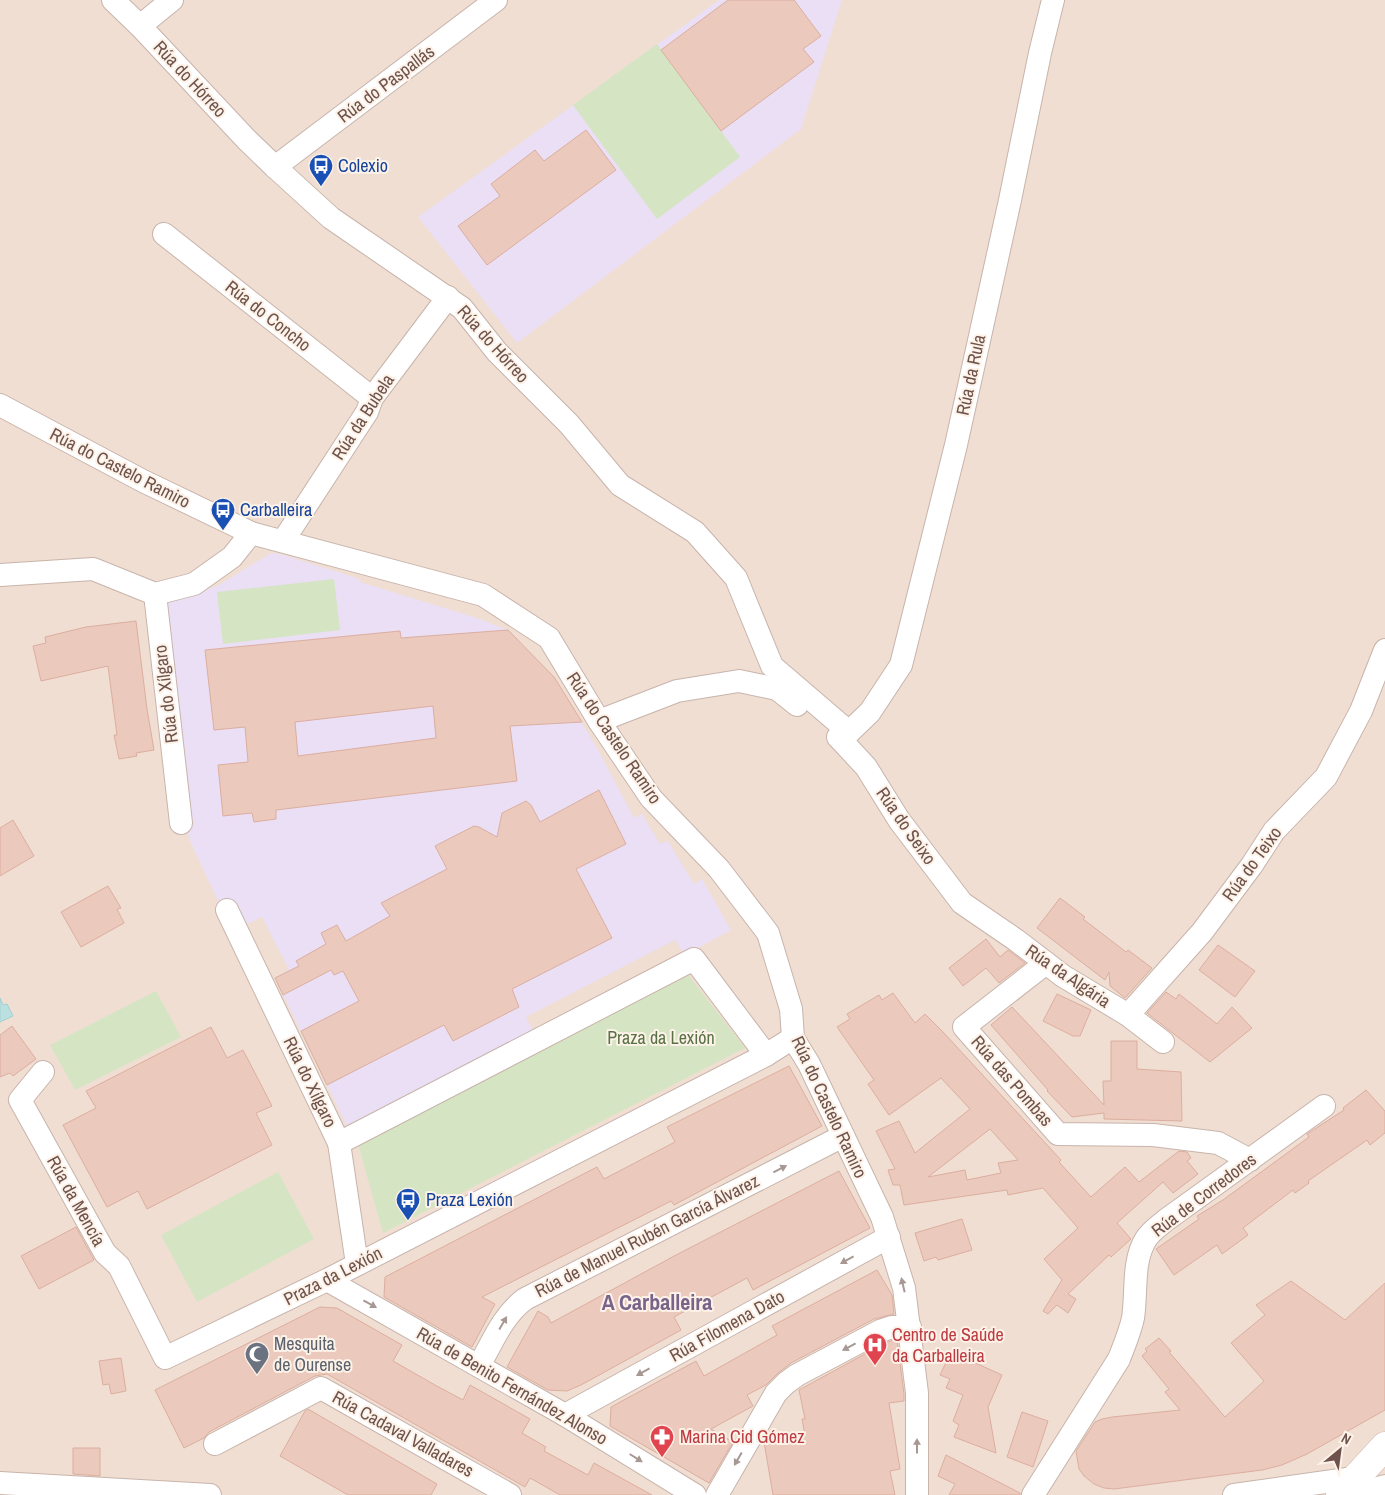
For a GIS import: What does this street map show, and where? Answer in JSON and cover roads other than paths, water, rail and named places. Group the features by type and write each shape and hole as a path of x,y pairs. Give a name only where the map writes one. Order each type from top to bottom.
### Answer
{"street":[{"name":"Rúa do Hórreo","path":"113,0 275,167 332,218 462,308 497,352 569,424 620,485 695,532 736,578 772,666 786,680"},
{"path":"140,26 172,0"},
{"name":"Rúa do Paspallás","path":"275,167 496,0"},
{"name":"Rúa da Rula","path":"845,736 870,712 901,665 956,445 1053,0"},
{"name":"Rúa do Concho","path":"164,234 372,398"},
{"name":"Rúa da Bubela","path":"283,541 367,412 372,398 448,297"},
{"name":"Rúa do Castelo Ramiro","path":"0,406 143,481 251,533 483,594 548,638 599,721 651,798 719,869 768,933 791,1009 793,1038 808,1064 882,1217 890,1237 904,1288 918,1393 917,1495"},
{"path":"0,575 93,569 155,594 194,584 232,558 251,533"},
{"name":"Rúa do Xílgaro","path":"155,594 182,823"},
{"name":"Rúa do Teixo","path":"1128,1015 1202,932 1252,865 1274,831 1326,777 1363,706 1385,650"},
{"name":"Rúa do Seixo","path":"786,680 845,736 899,820 962,903 973,910"},
{"name":"Rúa do Seixo","path":"599,721 677,691 739,681 777,689 845,736"},
{"path":"1363,706 1385,695"},
{"name":"Rúa do Xílgaro","path":"227,910 339,1143 357,1264"},
{"name":"Rúa da Algária","path":"973,910 1063,976 1128,1015 1163,1042"},
{"path":"339,1143 694,959 766,1055"},
{"name":"Rúa das Pombas","path":"1046,963 964,1027 1058,1134 1153,1135 1218,1143 1250,1160"},
{"name":"Praza da Lexión","path":"166,1358 327,1280 766,1055 793,1038"},
{"name":"Rúa da Mencía","path":"42,1072 20,1100 105,1253 119,1266 166,1358"},
{"name":"Rúa de Corredores","path":"1033,1495 1122,1352 1132,1319 1137,1268 1141,1250 1152,1231 1324,1106"},
{"name":"Rúa de Manuel Rubén García Álvarez","path":"479,1366 509,1314 525,1299 843,1136"},
{"name":"Rúa Filomena Dato","path":"564,1415 890,1237"},
{"name":"Rúa de Benito Fernández Alonso","path":"327,1280 564,1415 695,1495"},
{"path":"717,1495 776,1393 786,1383 797,1375 880,1331 892,1327 910,1327"},
{"name":"Rúa Cadaval Valladares","path":"215,1444 321,1388 510,1495"},
{"path":"1349,1489 1385,1446"},
{"path":"0,1483 210,1495"},
{"path":"1234,1495 1385,1486"}],"water":[{"path":"0,998 3,1005 7,1004 13,1016 0,1022"}],"place":[{"name":"Colexio","path":"321,187"},
{"name":"Carballeira","path":"223,531"},
{"name":"Praza Lexión","path":"408,1221"},
{"name":"Centro de Saúde da Carballeira","path":"875,1366"},
{"name":"Mesquita de Ourense","path":"257,1375"},
{"name":"Marina Cid Gómez","path":"662,1458"}],"district":[{"name":"A Carballeira","path":"657,1302"}]}
